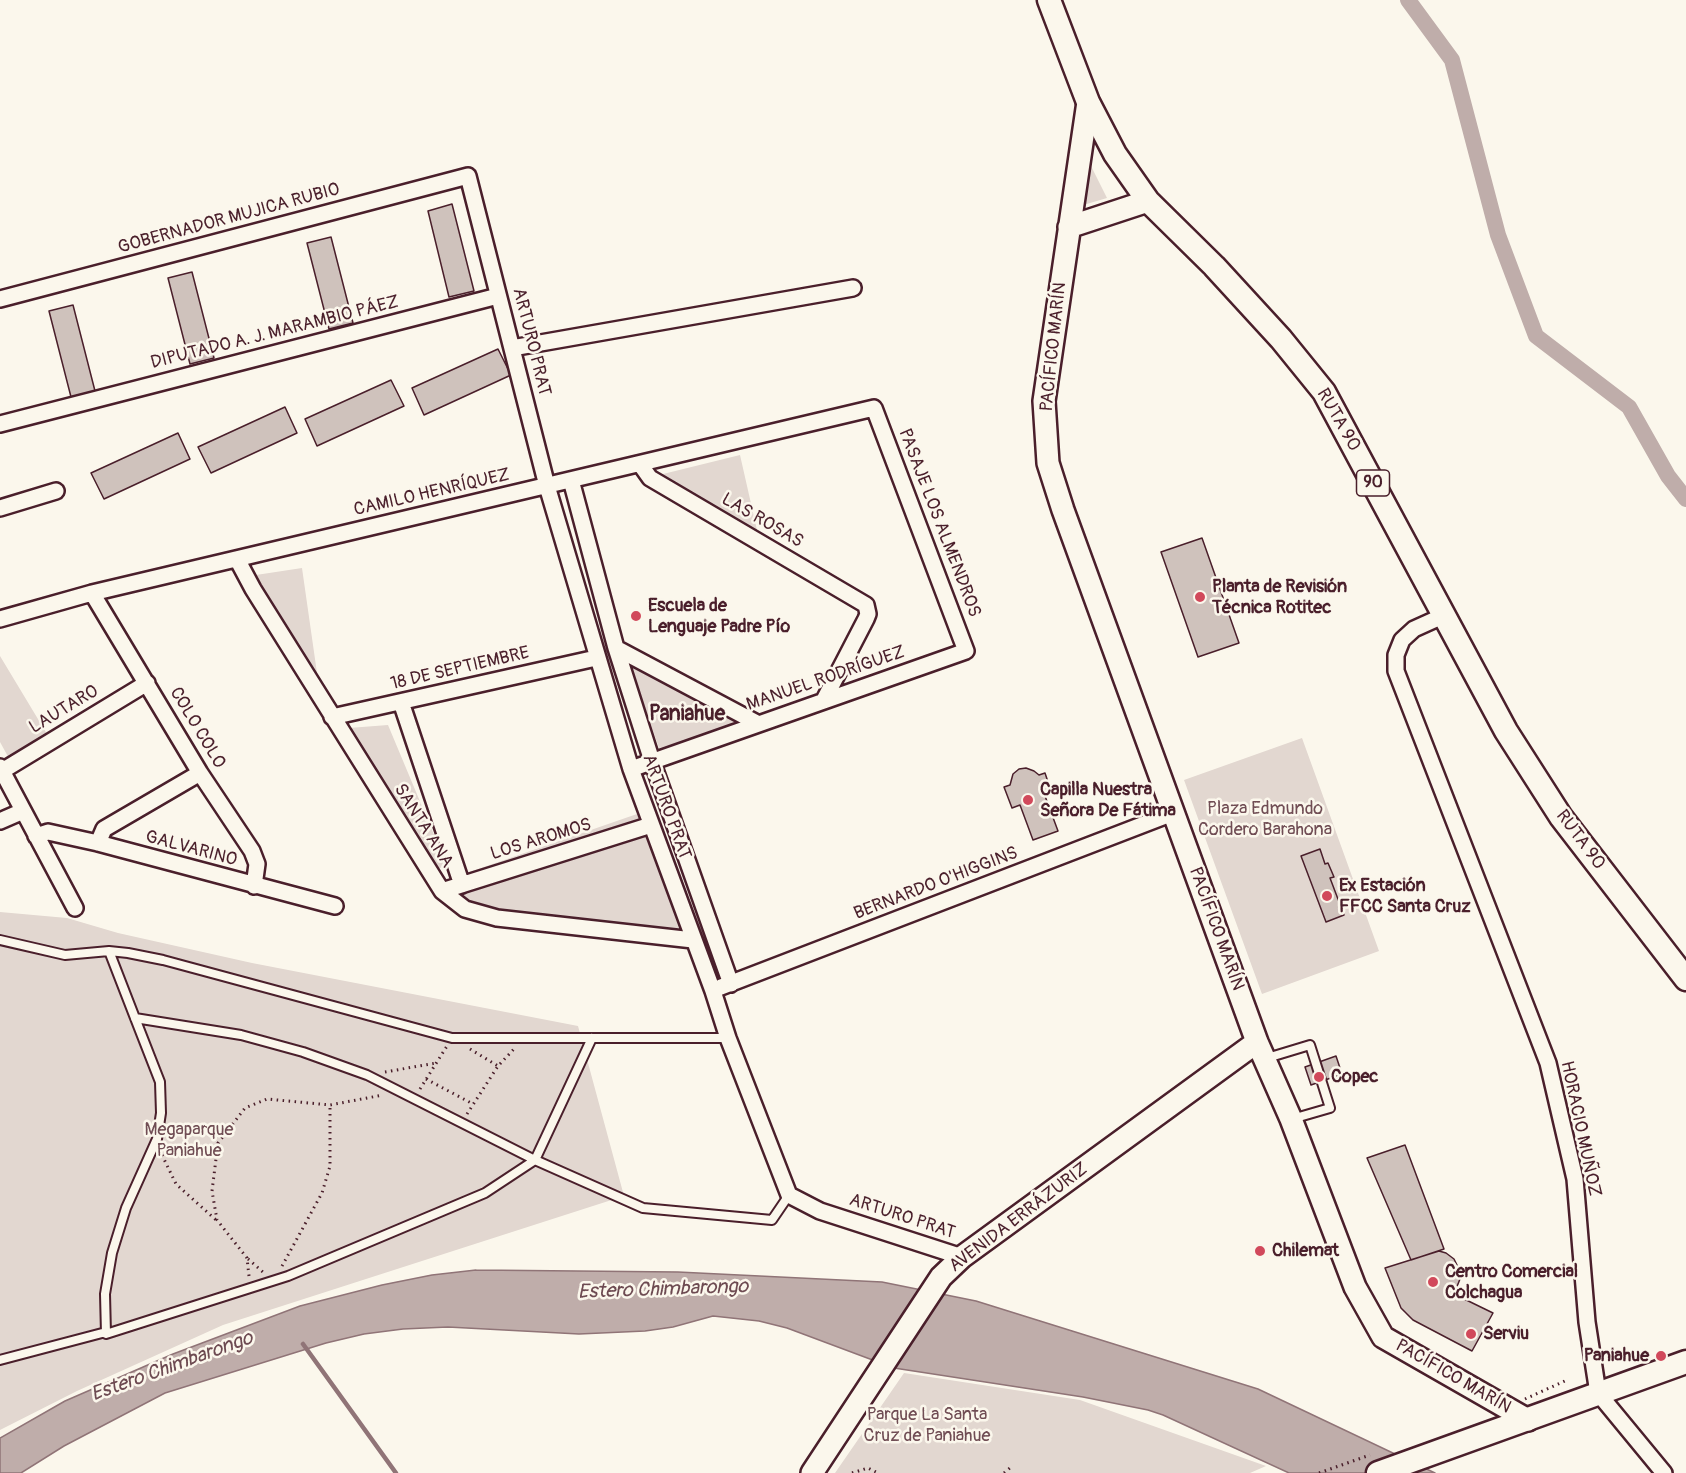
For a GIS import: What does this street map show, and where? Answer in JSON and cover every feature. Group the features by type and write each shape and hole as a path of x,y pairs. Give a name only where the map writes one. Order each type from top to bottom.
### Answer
{"main road":[{"name":"RUTA 90","path":"1049,0 1088,102 1115,154 1148,201 1229,282 1281,339 1324,392 1506,731 1562,817 1686,979"},
{"path":"1378,1473 1686,1362"}],"street":[{"name":"PACÍFICO MARÍN","path":"1088,102 1044,400 1047,463 1261,1051 1291,1119 1355,1287 1383,1337 1528,1420"},
{"name":"ARTURO PRAT","path":"468,176 547,486 596,658 651,825 713,991 728,1038 789,1195 819,1211 962,1257"},
{"name":"GOBERNADOR MUJICA RUBIO","path":"0,299 468,176"},
{"path":"1069,227 1148,201"},
{"path":"512,348 853,288"},
{"name":"DIPUTADO A. J. MARAMBIO PÁEZ","path":"0,424 498,296"},
{"name":"CAMILO HENRÍQUEZ","path":"0,619 92,593 874,408"},
{"name":"PASAJE LOS ALMENDROS","path":"874,408 966,651"},
{"name":"LAS ROSAS","path":"640,464 650,478 863,602 868,609 866,619 824,700"},
{"name":"ARTURO PRAT","path":"571,480 616,648 652,761 731,984"},
{"path":"0,508 56,491"},
{"name":"SANTA ANA","path":"237,559 253,590 442,891 465,909 497,918 693,940"},
{"name":"COLO COLO","path":"92,593 200,773 252,851 257,864 254,886"},
{"name":"HORACIO MUÑOZ","path":"1445,615 1407,634 1398,647 1396,671 1548,1063 1575,1179 1587,1322 1598,1393"},
{"path":"616,648 758,723"},
{"name":"MANUEL RODRÍGUEZ","path":"631,769 966,651"},
{"name":"18 DE SEPTIEMBRE","path":"332,717 596,658"},
{"name":"LAUTARO","path":"1,769 147,683"},
{"path":"401,702 462,885"},
{"path":"1,769 75,908"},
{"path":"98,843 104,829 200,773"},
{"path":"0,822 23,811"},
{"name":"BERNARDO O'HIGGINS","path":"713,991 1173,813"},
{"name":"LOS AROMOS","path":"442,891 651,825"},
{"name":"GALVARINO","path":"36,836 48,832 98,843 335,906"},
{"name":"AVENIDA ERRÁZURIZ","path":"812,1473 941,1277 962,1257 1261,1051"},
{"path":"1598,1393 1664,1473"}],"lane":[{"path":"0,940 64,955 109,951 163,960 452,1038 554,1040 728,1038"},
{"path":"106,1332 105,1294 112,1253 126,1208 157,1139 161,1113 160,1082 109,951"},
{"path":"135,1018 241,1035 303,1052 367,1076 535,1160 643,1209 772,1220 789,1195"},
{"path":"0,1360 106,1332 251,1289 485,1193 535,1160 592,1038"},
{"path":"1261,1051 1310,1045 1330,1108 1291,1119"}],"path":[{"path":"414,1098 452,1038 498,1066"},
{"path":"462,1123 498,1066 526,1038"},
{"path":"367,1076 436,1063"},
{"path":"426,1079 473,1104"},
{"path":"217,1220 212,1191 218,1143 245,1108 267,1099 330,1105 399,1091"},
{"path":"157,1139 176,1184 217,1220 247,1258 274,1281 322,1193 330,1166 330,1105"},
{"path":"247,1258 251,1289"},
{"path":"1004,1473 1011,1467"},
{"path":"852,1473 868,1468 878,1473"}],"green space":[{"path":"1090,164 1107,198 1080,206 1085,165"},
{"path":"740,455 757,530 659,475"},
{"path":"302,568 318,680 253,589 256,575"},
{"path":"0,656 50,739 11,762 0,742"},
{"path":"630,664 741,725 659,748"},
{"path":"388,725 447,866 436,869 349,728"},
{"name":"Plaza Edmundo Cordero Barahona","path":"1302,738 1379,951 1262,994 1184,780"},
{"path":"637,814 693,940 497,918 432,885"},
{"name":"Megaparque Paniahue","path":"0,912 67,918 118,933 252,963 578,1026 624,1196 223,1325 77,1391 0,1430"},
{"name":"Parque La Santa Cruz de Paniahue","path":"904,1373 1080,1400 1266,1466 1250,1473 835,1473"}],"water":[{"name":"Estero Chimbarongo","path":"476,1270 678,1272 882,1282 976,1301 1258,1389 1435,1473 1289,1473 1148,1410 1083,1397 894,1368 787,1328 759,1321 713,1316 673,1327 645,1331 579,1334 448,1327 364,1334 326,1343 165,1393 64,1446 21,1473 0,1473 0,1438 65,1401 173,1354 300,1306 382,1285 432,1275"}],"building":[{"path":"452,204 474,291 449,297 428,211"},
{"path":"331,237 353,323 329,329 307,243"},
{"path":"192,272 214,358 190,364 168,278"},
{"path":"73,305 95,391 71,397 49,311"},
{"path":"498,349 511,375 424,415 412,388"},
{"path":"391,380 404,406 317,446 305,419"},
{"path":"285,407 297,433 211,473 198,447"},
{"path":"178,433 190,459 104,499 91,473"},
{"name":"Planta de Revisión Técnica Rotitec","path":"1202,538 1239,643 1198,657 1161,552"},
{"name":"Capilla Nuestra Señora De Fátima","path":"1026,768 1039,775 1045,773 1052,794 1045,796 1058,831 1033,840 1020,805 1012,808 1004,787 1010,785 1013,774 1019,769"},
{"name":"Ex Estación FFCC Santa Cruz","path":"1320,849 1325,864 1328,863 1334,877 1330,878 1344,915 1326,922 1301,856"},
{"path":"1336,1056 1342,1074 1311,1085 1305,1067"},
{"path":"1405,1145 1444,1249 1411,1260 1367,1158"},
{"path":"1439,1251 1454,1259 1459,1269 1460,1279 1454,1294 1493,1313 1472,1351 1413,1320 1401,1308 1385,1268"}],"waterway":[{"path":"1408,0 1452,60 1498,235 1536,336 1629,407 1668,476 1686,499"},
{"path":"303,1344 396,1473"}],"place":[{"name":"Planta de Revisión Técnica Rotitec","path":"1200,597"},
{"name":"Escuela de Lenguaje Padre Pío","path":"636,616"},
{"name":"Capilla Nuestra Señora De Fátima","path":"1028,800"},
{"name":"Ex Estación FFCC Santa Cruz","path":"1327,896"},
{"name":"Copec","path":"1319,1077"},
{"name":"Chilemat","path":"1260,1251"},
{"name":"Centro Comercial Colchagua","path":"1433,1282"},
{"name":"Serviu","path":"1471,1334"},
{"name":"Paniahue","path":"1661,1356"}],"district":[{"name":"Paniahue","path":"687,715"}]}
